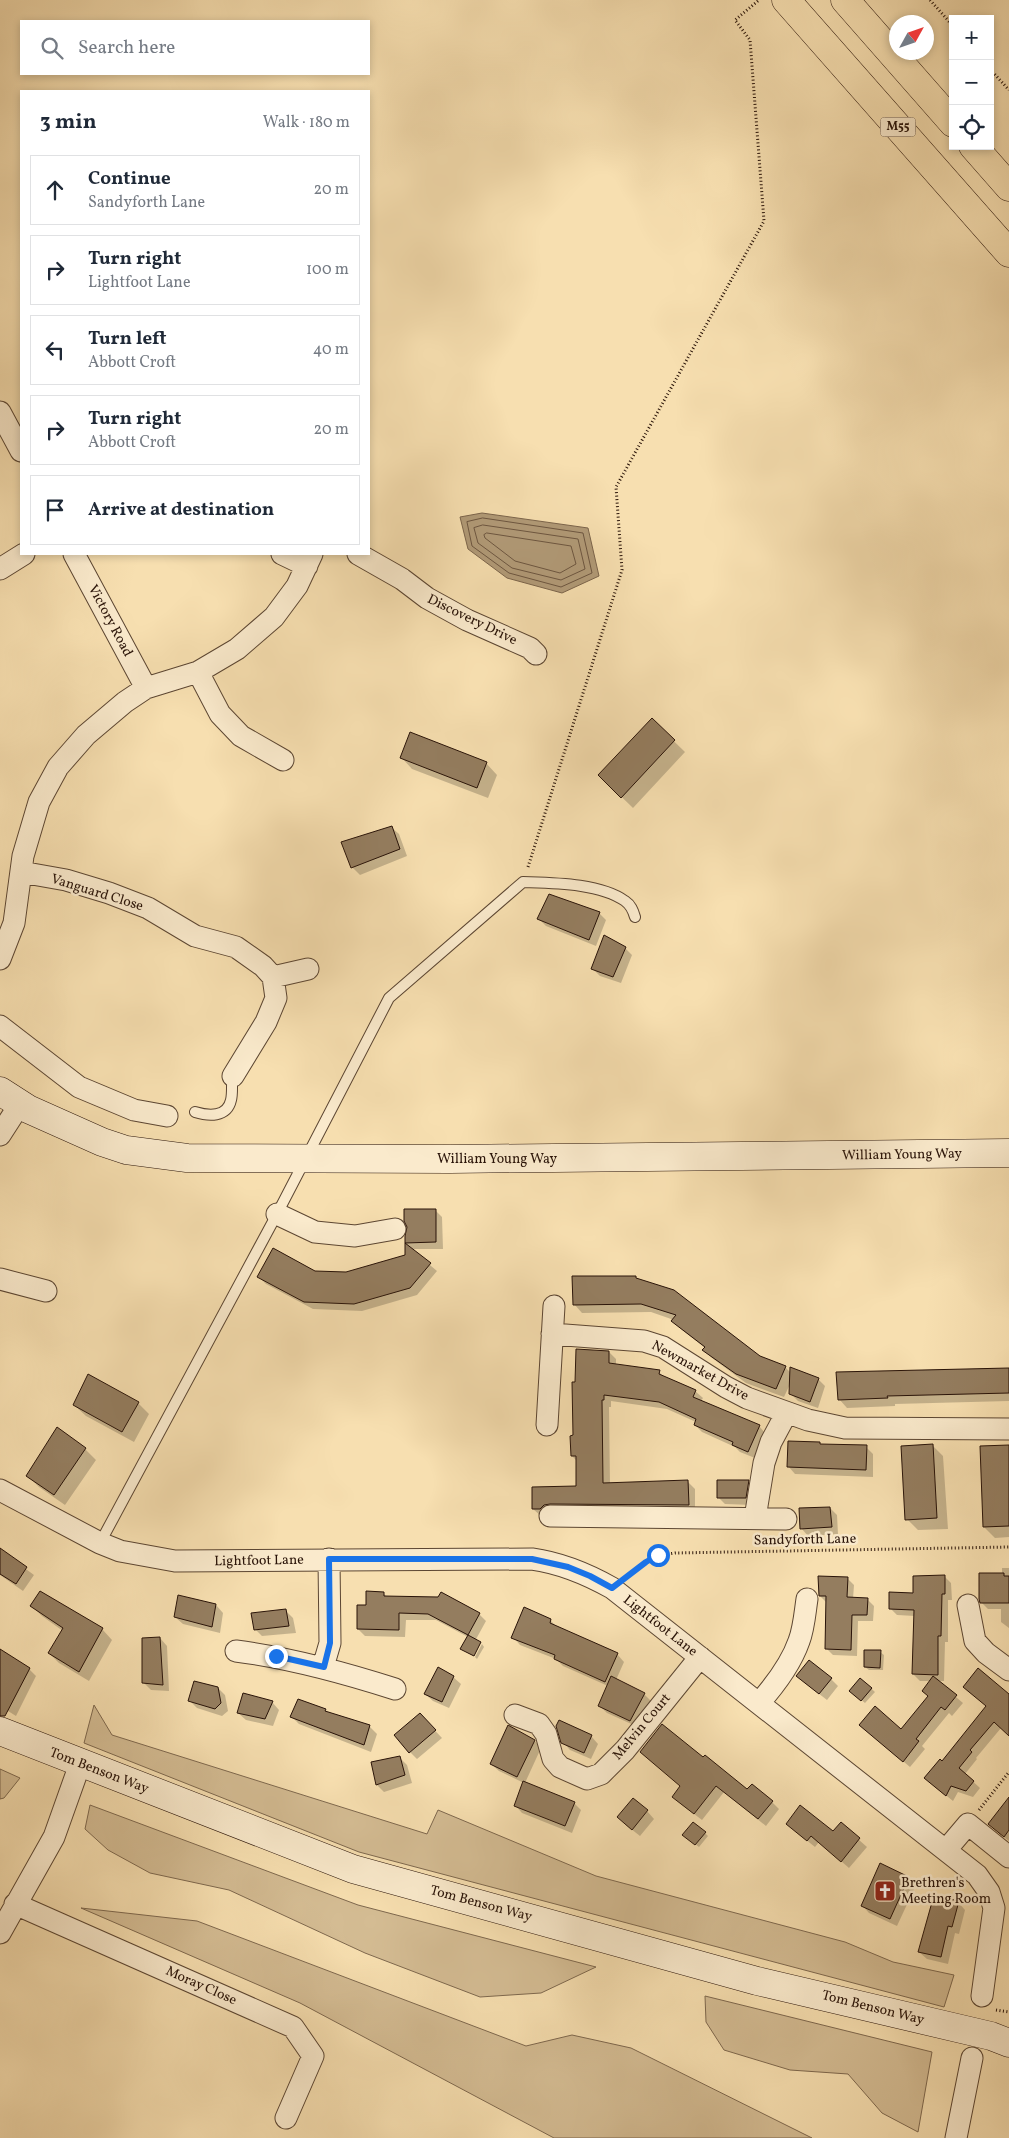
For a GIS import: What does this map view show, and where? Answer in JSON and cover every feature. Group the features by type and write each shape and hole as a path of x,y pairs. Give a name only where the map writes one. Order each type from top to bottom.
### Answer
{"highway":[{"name":"M55","path":"786,0 1009,253"},
{"path":"845,0 949,118"},
{"path":"977,150 1009,187"}],"main road":[{"name":"William Young Way","path":"10,1097 76,1131 114,1146 135,1151 187,1158 470,1159 1009,1153"},
{"name":"Tom Benson Way","path":"0,1731 80,1764 353,1869 757,1981 992,2041"}],"street":[{"path":"0,412 18,437"},
{"path":"0,569 22,555"},
{"name":"Victory Road","path":"75,555 146,688"},
{"path":"0,959 14,923 23,856 39,802 58,767 86,735 125,702 146,688 198,672 237,649 274,617 296,586 309,560 286,555"},
{"name":"Discovery Drive","path":"360,555 402,579 427,598 467,620 530,648 536,654"},
{"path":"198,672 220,714 241,736 283,760"},
{"name":"Vanguard Close","path":"21,872 66,880 109,893 148,908 195,936 236,947 263,966 273,977"},
{"path":"233,1076 266,1022 276,998 273,977 308,969"},
{"path":"0,1026 80,1086 134,1110 167,1116"},
{"path":"0,1135 10,1097"},
{"path":"277,1214 315,1232 355,1236 395,1229"},
{"path":"0,1279 46,1291"},
{"path":"547,1425 554,1306"},
{"name":"Newmarket Drive","path":"552,1334 644,1341 657,1345 747,1398 786,1414 845,1428 1009,1429"},
{"path":"755,1518 764,1463 771,1442 786,1414"},
{"name":"Lightfoot Lane","path":"0,1490 100,1544 120,1551 174,1561 532,1559 568,1567 590,1576 612,1588 946,1850 982,1881 989,1892 994,1908 982,1996"},
{"path":"550,1516 786,1519"},
{"path":"324,1667 330,1643 329,1559"},
{"path":"759,1703 789,1664 800,1640 807,1599"},
{"path":"968,1605 975,1641 986,1654 1009,1670"},
{"path":"236,1651 276,1656 324,1667 395,1689"},
{"name":"Melvin Court","path":"515,1715 539,1724 546,1734 553,1759 560,1767 587,1779 601,1774 625,1750 700,1657"},
{"path":"0,1934 54,1837 80,1764"},
{"path":"946,1850 968,1824 1009,1857"},
{"name":"Moray Close","path":"15,1904 293,2027 313,2056 286,2118"},
{"path":"956,2138 992,2041"}],"lane":[{"path":"100,1544 307,1158 389,998 415,973 523,882 557,883 606,892 625,900 632,907 635,917"},
{"path":"195,1112 210,1116 221,1113 228,1107 232,1099 231,1087 233,1076"}],"path":[{"path":"523,882 622,570 616,487 764,221 750,40 735,20 759,0"},
{"path":"930,0 949,21"},
{"path":"994,73 1009,90"},
{"name":"Sandyforth Lane","path":"612,1588 652,1558 658,1555 675,1553 1009,1547"},
{"path":"968,1824 1009,1772"}],"shaded area":[{"path":"94,1705 112,1735 427,1834 438,1810 596,1876 845,1942 893,1962 954,1975 944,2007 359,1852 84,1743"},
{"path":"0,1769 20,1778 4,1798 0,1799"},
{"path":"90,1805 358,1905 596,1967 541,1993 480,1997 365,1953 229,1890 150,1873 108,1850 85,1829"},
{"path":"81,1908 197,1921 526,2046 572,2035 631,2048 812,2138 554,2138 300,2003"},
{"path":"705,1996 932,2052 918,2132 882,2113 848,2074 790,2070 724,2050 706,2022"}],"water":[{"path":"482,513 588,528 599,576 562,593 507,578 468,549 460,517"}],"building":[{"path":"652,718 675,740 621,798 598,775"},
{"path":"410,732 487,762 477,788 400,758"},
{"path":"392,826 400,849 351,868 341,842"},
{"path":"549,894 600,912 589,940 537,919"},
{"path":"604,935 626,947 613,977 591,969"},
{"path":"404,1209 436,1209 436,1242 405,1243 407,1227 404,1221"},
{"path":"405,1243 431,1263 410,1288 354,1304 304,1302 257,1277 273,1248 315,1271 346,1272 405,1255"},
{"path":"572,1276 636,1276 636,1278 674,1290 760,1356 786,1366 776,1389 736,1374 702,1350 705,1347 671,1321 676,1315 641,1304 573,1305"},
{"path":"576,1349 609,1351 609,1363 660,1370 659,1374 696,1390 693,1397 760,1425 748,1452 732,1445 733,1442 694,1425 696,1419 659,1402 604,1395 604,1400 602,1400 603,1483 688,1480 689,1505 550,1504 544,1505 540,1509 532,1509 532,1487 576,1486 576,1456 571,1456 570,1436 573,1435 572,1382 575,1382"},
{"path":"790,1367 819,1378 810,1402 789,1394"},
{"path":"1009,1368 1009,1393 887,1396 888,1398 838,1400 836,1372"},
{"path":"88,1374 139,1402 122,1432 73,1405"},
{"path":"57,1427 86,1448 54,1495 26,1476"},
{"path":"788,1441 867,1445 866,1470 787,1467"},
{"path":"933,1444 937,1518 905,1520 901,1446"},
{"path":"1009,1445 1009,1526 983,1527 980,1446"},
{"path":"717,1480 749,1480 746,1498 717,1498"},
{"path":"830,1507 832,1527 800,1529 799,1508"},
{"path":"0,1548 27,1567 16,1584 0,1574"},
{"path":"979,1573 1004,1573 1004,1576 1009,1576 1009,1603 980,1603"},
{"path":"945,1575 945,1594 942,1594 941,1636 938,1636 938,1675 912,1674 914,1610 889,1609 889,1592 913,1593 913,1576"},
{"path":"818,1576 848,1577 847,1597 868,1598 867,1615 852,1615 851,1650 825,1649 826,1596 819,1596"},
{"path":"40,1591 103,1628 79,1672 48,1653 63,1628 30,1606"},
{"path":"366,1591 384,1592 384,1596 438,1597 441,1592 480,1613 468,1635 428,1614 399,1613 399,1630 357,1629 357,1605 366,1605"},
{"path":"178,1595 216,1604 212,1627 174,1617"},
{"path":"524,1607 551,1619 550,1623 618,1653 605,1682 554,1659 555,1655 511,1638"},
{"path":"286,1609 289,1626 254,1630 251,1613"},
{"path":"468,1635 481,1642 474,1656 460,1649"},
{"path":"160,1637 163,1685 142,1683 142,1638"},
{"path":"0,1649 30,1668 5,1716 0,1716"},
{"path":"864,1650 881,1650 880,1668 864,1667"},
{"path":"809,1660 832,1678 819,1694 796,1676"},
{"path":"438,1667 454,1676 442,1702 424,1694"},
{"path":"978,1668 1009,1694 1009,1736 994,1722 970,1750 972,1752 959,1768 974,1781 966,1791 951,1786 946,1796 924,1778 940,1759 942,1761 986,1706 963,1687"},
{"path":"611,1676 645,1693 630,1721 598,1706"},
{"path":"933,1676 957,1695 945,1710 941,1707 916,1739 919,1741 903,1762 859,1725 875,1706 901,1729 928,1696 922,1691"},
{"path":"860,1678 872,1688 861,1701 849,1691"},
{"path":"194,1681 218,1687 221,1703 215,1709 188,1701"},
{"path":"243,1693 273,1701 265,1719 237,1713"},
{"path":"298,1699 326,1709 325,1711 370,1725 364,1745 290,1717"},
{"path":"420,1713 436,1730 409,1753 394,1735"},
{"path":"559,1720 592,1735 584,1753 561,1743 556,1726"},
{"path":"662,1724 747,1789 752,1784 773,1801 758,1819 716,1786 694,1814 672,1797 680,1786 640,1752"},
{"path":"508,1725 535,1740 517,1777 490,1764"},
{"path":"400,1756 405,1775 376,1785 371,1762"},
{"path":"523,1781 575,1802 565,1826 514,1806"},
{"path":"1009,1797 1009,1830 1004,1837 988,1824"},
{"path":"633,1798 648,1810 632,1830 617,1817"},
{"path":"800,1805 833,1831 841,1822 860,1838 841,1862 811,1836 807,1841 786,1824"},
{"path":"693,1822 706,1832 695,1845 682,1835"},
{"path":"880,1863 909,1877 890,1919 861,1906"},
{"path":"934,1895 959,1901 952,1927 948,1926 941,1957 918,1952"}],"place":[{"name":"Brethren's Meeting Room","path":"885,1891"}],"route":[{"path":"276,1656 324,1667 330,1643 329,1559 532,1559 568,1567 612,1588 658,1555"}]}
